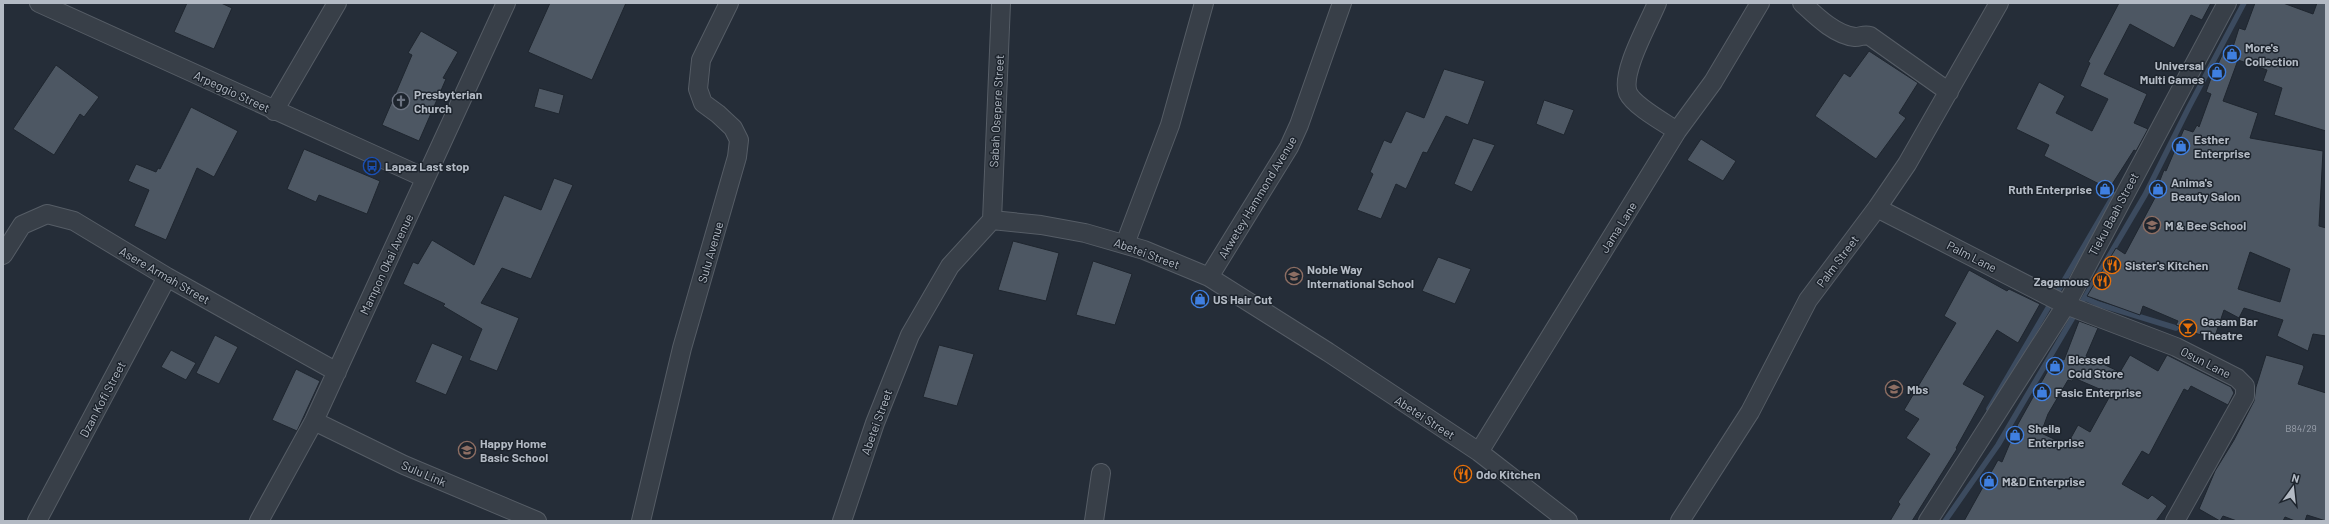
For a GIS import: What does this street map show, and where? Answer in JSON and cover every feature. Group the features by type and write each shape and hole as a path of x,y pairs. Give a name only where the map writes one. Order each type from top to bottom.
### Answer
{"street":[{"name":"Arpeggio Street","path":"39,3 274,111 425,178"},
{"path":"274,111 337,3"},
{"name":"Mampon Okai Avenue","path":"260,521 314,421 506,3"},
{"name":"Sulu Avenue","path":"641,521 682,348 737,157 739,140 733,128 718,114 702,103 698,89 701,60 730,3"},
{"name":"Sabah Osepere Street","path":"992,220 1001,3"},
{"path":"1125,244 1170,125 1204,3"},
{"name":"Akwetey Hammond Avenue","path":"1209,277 1289,147 1299,125 1343,3"},
{"path":"1657,3 1627,72 1628,93 1634,100 1677,131"},
{"name":"Jama Lane","path":"1479,452 1677,131 1713,82 1760,3"},
{"path":"1802,3 1827,26 1856,37 1866,34 1870,36 1949,92"},
{"name":"Palm Street","path":"1680,521 1750,412 1808,300 1877,208 1907,164 1999,3"},
{"name":"Tieku Baah Street","path":"1928,521 2066,305 2227,3"},
{"name":"Palm Lane","path":"1877,208 2066,305"},
{"name":"Asere Armah Street","path":"3,255 22,225 48,214 74,221 167,277 337,372"},
{"name":"Abetei Street","path":"842,521 875,423 910,335 950,266 992,220 1063,229 1125,244 1144,250 1209,277 1328,352 1479,452 1568,521"},
{"name":"Dzan Kofi Street","path":"38,521 167,277"},
{"name":"Osun Lane","path":"2066,305 2176,347 2237,378 2245,386 2245,396 2175,521"},
{"name":"Sulu Link","path":"314,421 404,465 537,521"},
{"path":"1094,521 1101,473"}],"building":[{"path":"187,3 221,3 232,8 214,49 174,32"},
{"path":"550,3 626,3 592,80 528,52"},
{"path":"2119,3 2211,3 2202,20 2191,15 2174,48 2130,24 2104,74 2147,94 2134,123 2148,129 2136,151 2134,150 2109,189 2044,156 2049,145 2016,129 2039,82 2065,96 2056,113 2092,131 2108,99 2080,86 2090,63 2088,62"},
{"path":"2255,3 2283,3 2313,14 2317,3 2326,3 2326,131 2274,115 2282,88 2263,81 2267,70 2238,60 2223,101 2258,113 2250,138 2323,151 2319,226 2326,228 2326,336 2313,334 2308,351 2277,336 2283,320 2244,308 2239,318 2224,310 2214,339 2185,330 2185,328 2176,325 2178,321 2143,306 2140,315 2087,296 2116,248 2125,254 2157,194 2155,193 2164,170 2166,171 2184,129 2193,132 2197,125 2199,127 2211,94 2206,92 2216,64 2218,64 2227,44 2233,47 2239,28 2245,30","holes":["2250,252 2290,269 2280,302 2238,289"]},
{"path":"421,31 458,52 443,78 446,79 419,141 382,125 412,55 408,53"},
{"path":"1869,51 1918,83 1899,113 1906,118 1876,159 1815,116 1844,73 1850,77"},
{"path":"56,65 99,97 84,117 80,114 54,155 13,129"},
{"path":"1444,69 1485,81 1468,125 1446,116 1427,153 1423,152 1406,189 1396,184 1381,219 1357,210 1373,174 1370,172 1384,140 1391,143 1406,111 1424,118"},
{"path":"539,88 564,95 559,114 534,107"},
{"path":"1544,100 1574,110 1564,135 1536,124"},
{"path":"191,107 238,131 214,177 197,168 166,240 134,226 149,190 128,181 136,164 156,172 158,168 160,169"},
{"path":"1473,138 1495,145 1472,192 1454,184"},
{"path":"1701,139 1736,161 1723,181 1687,160"},
{"path":"304,149 380,181 367,214 319,195 316,202 287,189"},
{"path":"554,178 573,185 531,279 502,268 481,303 519,318 497,371 469,360 482,329 443,306 445,304 403,284 413,262 418,264 432,240 474,265 504,195 541,210"},
{"path":"1013,241 1059,253 1046,301 998,290"},
{"path":"1438,257 1471,269 1455,304 1422,291"},
{"path":"1093,261 1132,274 1115,325 1076,315"},
{"path":"1969,270 2007,291 2009,289 2040,304 2018,343 1997,330 1963,384 1985,396 1956,448 1957,449 1912,521 1890,521 1900,504 1898,502 1930,454 1906,438 1919,419 1904,410 1956,323 1944,316"},
{"path":"2079,321 2098,328 2086,356 2120,372 2130,355 2158,371 2167,355 2231,387 2234,393 2228,405 2191,386 2188,391 2184,389 2149,455 2142,451 2122,484 2148,499 2152,495 2167,506 2156,521 1964,521 1998,460 2002,462 2018,424 2056,356 2064,360","holes":["2074,378 2111,394 2090,432 2078,425 2067,445 2041,433 2048,414 2068,380 2072,381"]},
{"path":"215,335 238,347 219,384 196,373"},
{"path":"432,343 463,356 446,395 415,382"},
{"path":"939,345 974,354 957,406 923,397"},
{"path":"171,350 196,363 186,380 161,367"},
{"path":"2266,355 2303,365 2304,367 2298,384 2326,393 2326,521 2307,515 2305,521 2295,521 2285,517 2283,521 2237,521 2223,516 2220,521 2199,509 2215,471 2234,440 2254,401 2256,387"},
{"path":"296,369 320,381 297,431 272,420"}],"waterway":[{"path":"1945,521 1998,445 2145,195 2189,107 2244,3"},
{"path":"1989,409 2114,195"},
{"path":"2085,298 2098,304 2176,328"}],"place":[{"name":"More's Collection","path":"2232,54"},
{"name":"Universal Multi Games","path":"2217,72"},
{"name":"Presbyterian Church","path":"401,101"},
{"name":"Esther Enterprise","path":"2181,146"},
{"name":"Lapaz Last stop","path":"372,166"},
{"name":"Ruth Enterprise","path":"2105,189"},
{"name":"Anima's Beauty Salon","path":"2158,189"},
{"name":"M & Bee School","path":"2152,225"},
{"name":"Sister's Kitchen","path":"2112,265"},
{"name":"Noble Way International School","path":"1294,276"},
{"name":"Zagamous","path":"2102,281"},
{"name":"US Hair Cut","path":"1200,299"},
{"name":"Gasam Bar Theatre","path":"2188,328"},
{"name":"Blessed Cold Store","path":"2055,366"},
{"name":"Mbs","path":"1894,389"},
{"name":"Fasic Enterprise","path":"2042,392"},
{"name":"Sheila Enterprise","path":"2015,435"},
{"name":"Happy Home Basic School","path":"467,450"},
{"name":"Odo Kitchen","path":"1463,474"},
{"name":"M&D Enterprise","path":"1989,481"}]}
